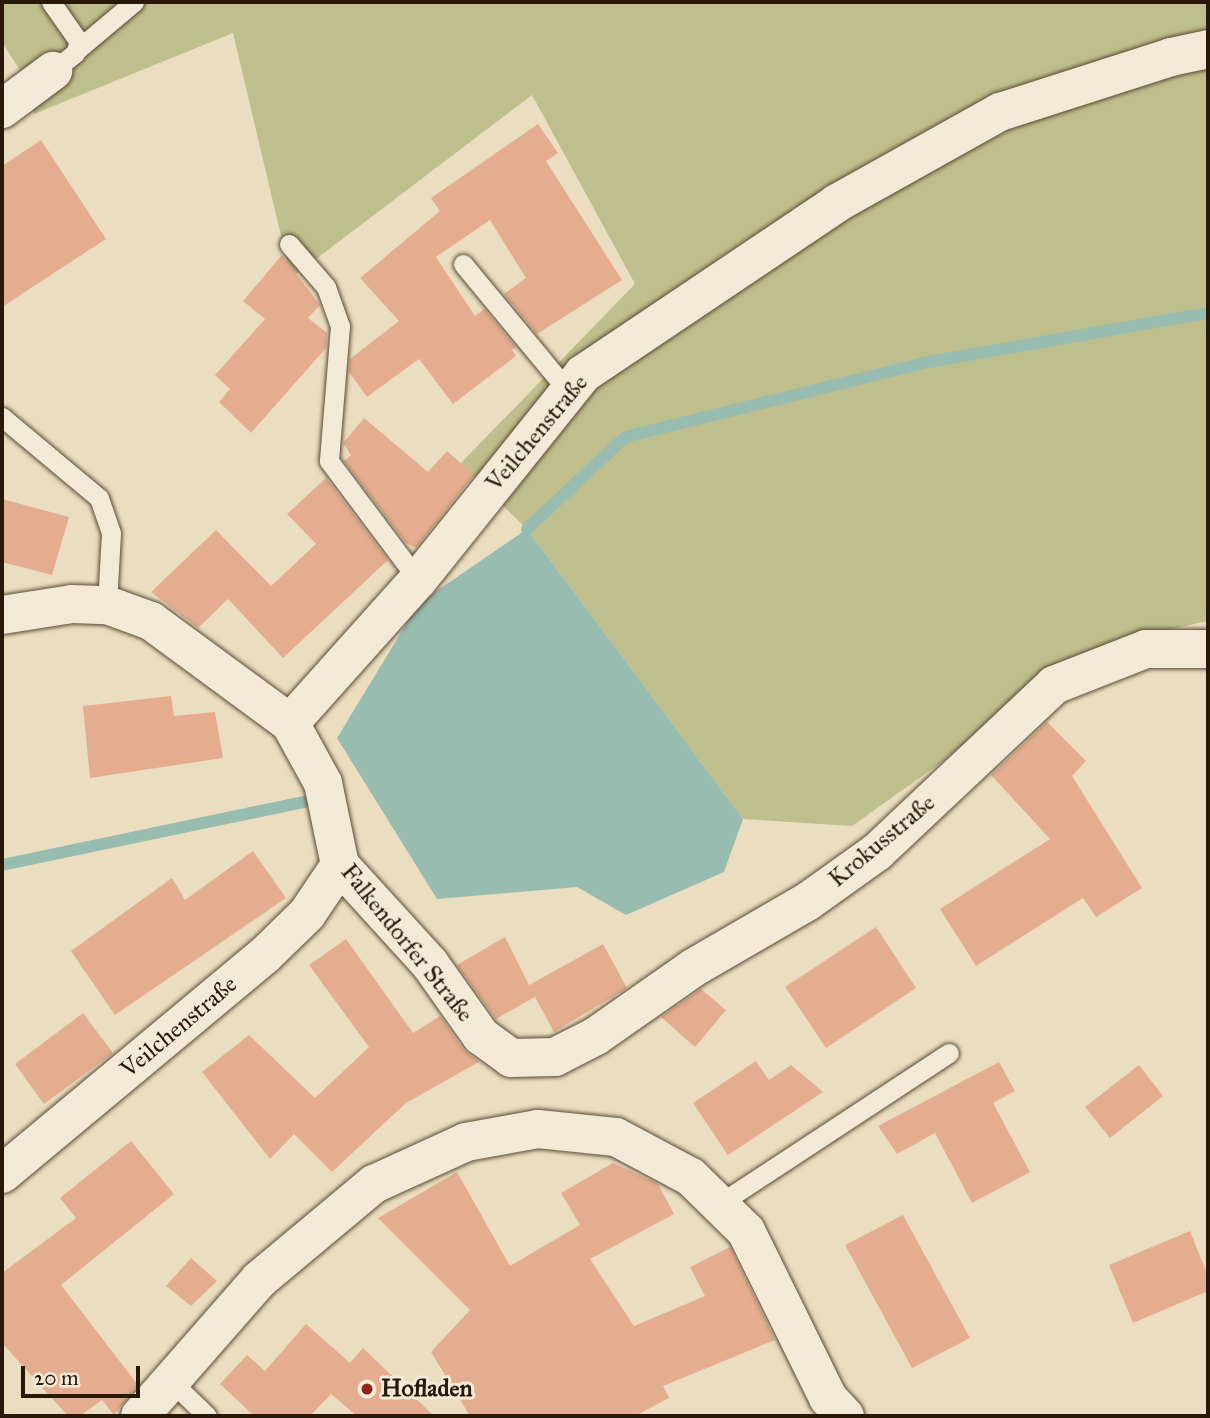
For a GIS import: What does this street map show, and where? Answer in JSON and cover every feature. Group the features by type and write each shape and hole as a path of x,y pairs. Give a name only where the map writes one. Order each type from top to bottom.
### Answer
{"street":[{"name":"Veilchenstraße","path":"290,723 418,580 583,374 837,203 1000,112 1171,57 1208,49"},
{"path":"2,109 65,60"},
{"name":"Falkendorfer Straße","path":"2,615 72,604 107,606 151,621 290,723 323,783 340,865 430,964 481,1036 511,1058 555,1057"},
{"name":"Krokusstraße","path":"555,1057 596,1036 693,968 807,902 877,852 1054,684 1146,649 1208,649"},
{"name":"Veilchenstraße","path":"2,1174 264,956 307,914 340,865"},
{"path":"140,1416 259,1280 374,1184 466,1142 538,1129 616,1137 691,1177 719,1204 746,1231 828,1410"}],"lane":[{"path":"51,2 77,40 65,60"},
{"path":"65,60 134,2"},
{"path":"289,244 327,287 340,326 329,461 418,580"},
{"path":"463,264 568,391"},
{"path":"2,417 99,498 111,533 107,606"},
{"path":"719,1204 948,1053"},
{"path":"171,1381 206,1416"}],"green space":[{"path":"2,2 1208,2 1208,621 1109,643 852,826 743,819 527,529 460,464 635,284 532,95 291,278 233,33 34,114 23,75 2,42"}],"water":[{"path":"527,529 743,819 724,872 626,915 577,887 437,899 337,738 419,603"}],"building":[{"path":"538,124 558,153 546,161 622,280 537,334 504,294 526,278 490,220 436,257 475,316 484,309 516,347 512,350 516,356 453,404 419,359 367,397 349,372 350,359 399,321 360,278 440,211 431,198"},
{"path":"41,140 106,239 2,307 2,166"},
{"path":"282,255 320,305 308,318 327,333 326,348 251,433 219,402 230,389 215,375 265,319 243,301"},
{"path":"364,418 428,472 447,451 474,475 416,548 406,543 344,461 351,455 343,443"},
{"path":"326,478 388,560 283,658 228,599 198,628 151,592 216,530 271,586 316,544 287,514"},
{"path":"2,499 69,517 52,575 2,562"},
{"path":"171,696 174,716 215,712 223,758 90,778 83,706"},
{"path":"1047,722 1086,761 1072,776 1142,888 1096,917 1083,898 976,966 940,909 1050,839 991,775"},
{"path":"253,851 286,898 115,1015 71,951 172,878 185,900"},
{"path":"876,927 916,988 826,1048 785,987"},
{"path":"505,937 529,985 603,944 627,988 554,1032 535,997 496,1019 457,965"},
{"path":"346,939 413,1033 440,1016 463,1049 479,1062 406,1103 332,1172 294,1134 270,1159 202,1072 249,1035 315,1098 369,1047 309,965"},
{"path":"701,989 726,1010 695,1047 661,1017"},
{"path":"83,1013 113,1053 44,1104 15,1064"},
{"path":"756,1061 769,1080 791,1065 823,1092 728,1155 693,1103"},
{"path":"999,1062 1015,1091 993,1103 1030,1172 972,1203 935,1133 897,1154 878,1126"},
{"path":"1139,1065 1163,1096 1110,1138 1085,1107"},
{"path":"131,1141 174,1194 61,1285 138,1385 114,1415 102,1400 80,1416 68,1416 2,1343 2,1273 76,1218 60,1198"},
{"path":"613,1163 658,1184 674,1214 590,1259 634,1326 705,1296 690,1267 730,1247 775,1340 663,1386 669,1398 635,1416 470,1416 431,1352 470,1310 378,1218 457,1172 510,1266 580,1225 561,1193"},
{"path":"903,1215 970,1338 912,1368 845,1245"},
{"path":"1190,1231 1208,1276 1208,1291 1133,1323 1109,1265"},
{"path":"191,1258 217,1281 191,1306 166,1286"},
{"path":"306,1324 350,1363 363,1348 434,1416 357,1416 331,1394 310,1416 254,1416 220,1384 247,1355 265,1371"}],"waterway":[{"path":"527,529 625,437 923,363 1208,313"},
{"path":"2,865 304,802"}],"place":[{"name":"Hofladen","path":"367,1389"}]}
